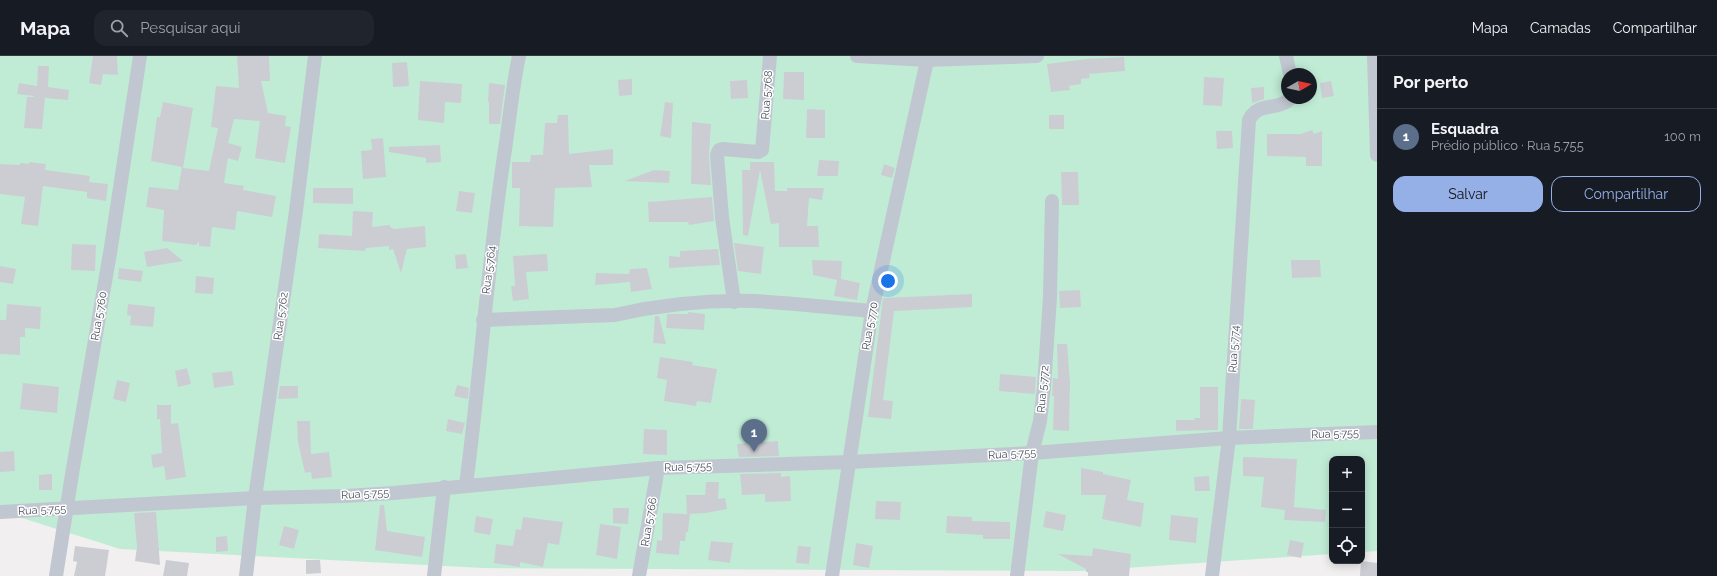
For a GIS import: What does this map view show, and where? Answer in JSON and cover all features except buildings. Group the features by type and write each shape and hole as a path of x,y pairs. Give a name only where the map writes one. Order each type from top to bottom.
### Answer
{"street":[{"name":"Rua 5.760","path":"56,576 111,247 140,56"},
{"name":"Rua 5.762","path":"246,576 255,498 296,211 315,56"},
{"name":"Rua 5.764","path":"466,485 478,388 483,320 498,190 520,56"},
{"name":"Rua 5.768","path":"734,302 722,217 717,155 719,150 722,149 761,152 764,134 770,56"},
{"path":"857,56 927,58 1037,56"},
{"path":"1286,56 1289,68"},
{"path":"1374,56 1377,155"},
{"name":"Rua 5.770","path":"832,576 872,311 927,58"},
{"name":"Rua 5.774","path":"1212,576 1229,438 1249,120 1252,113 1256,110 1285,104"},
{"name":"Rua 5.772","path":"1017,576 1032,453 1040,422 1044,387 1050,297 1052,201"},
{"path":"483,320 615,315 635,310 715,302 754,301 872,311"},
{"name":"Rua 5.755","path":"0,512 255,498 345,496 658,468 850,462 1032,453 1229,438 1377,432"},
{"name":"Rua 5.766","path":"639,576 658,468"},
{"path":"434,576 444,487"}],"green space":[{"path":"0,56 1377,56 1377,551 1365,552 1365,456 1329,456 1329,554 1081,571 483,568 120,549 0,511"}],"place":[{"name":"Esquadra","path":"754,452"}]}
